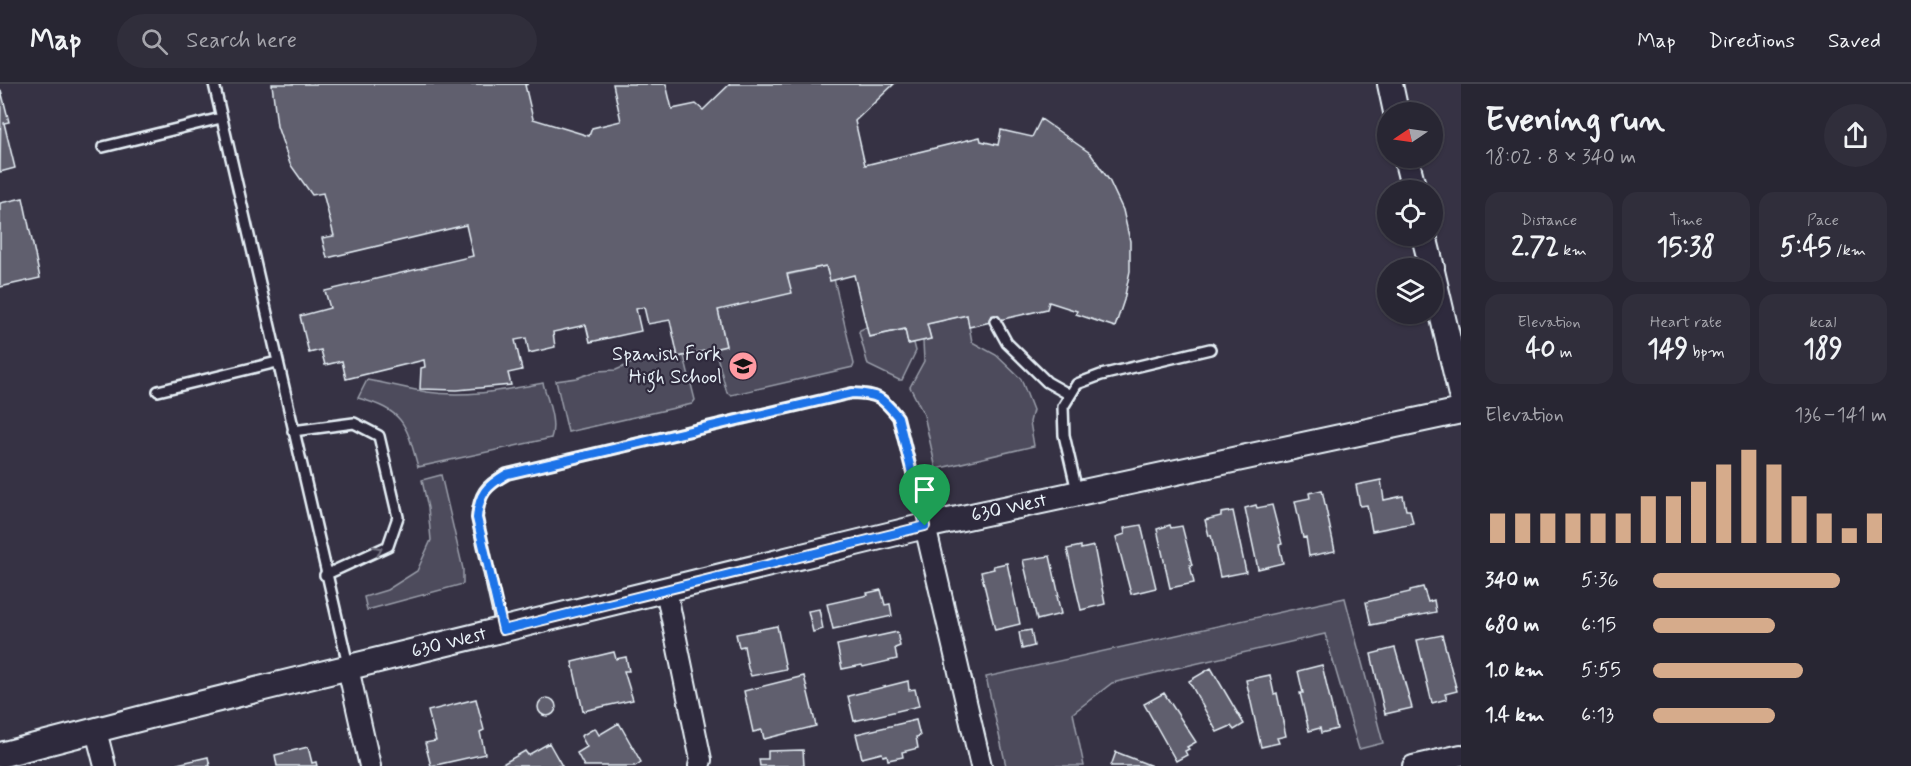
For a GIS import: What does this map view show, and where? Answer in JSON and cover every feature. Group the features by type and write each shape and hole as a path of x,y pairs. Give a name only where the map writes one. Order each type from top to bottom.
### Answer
{"street":[{"path":"1390,84 1394,102"},
{"path":"1443,317 1461,395"},
{"name":"630 West","path":"0,755 925,526 1461,411"},
{"path":"925,526 981,766"},
{"path":"666,590 700,763"},
{"path":"348,668 370,766"},
{"path":"96,730 105,766"},
{"path":"1413,766 1461,754"}],"lane":[{"path":"214,84 348,668"},
{"path":"103,147 221,118"},
{"path":"995,321 1006,344 1047,382 1070,395"},
{"path":"1078,494 1064,435 1063,407 1077,384 1101,375 1210,350"},
{"path":"158,391 277,363"},
{"path":"503,630 477,518 479,499 491,483 507,474 852,393 873,394 889,405 898,417 925,526"},
{"path":"293,431 354,423 379,436 398,517 388,546 326,575"}],"shaded area":[{"path":"826,266 830,280 834,279 853,367 731,395 727,393 715,349 726,346 718,310 787,275"},
{"path":"967,315 972,342 996,355 1021,379 1033,410 1030,422 1034,446 936,469 924,415 910,387 924,361 923,341 931,339 927,324"},
{"path":"867,327 870,337 905,329 908,344 914,343 916,351 902,380 868,365 859,332"},
{"path":"677,353 678,357 684,356 695,400 692,404 568,432 556,381 577,378 597,371 616,370 632,363"},
{"path":"367,380 441,394 485,392 543,383 549,403 553,432 551,438 418,467 410,439 401,421 385,408 358,398"},
{"path":"441,475 463,569 463,584 367,610 364,597 387,590 417,571 431,540 422,480"},
{"path":"1345,598 1383,743 1359,749 1325,634 1112,683 1073,713 1084,766 1006,766 986,677"}],"building":[{"name":"Spanish Fork High School","path":"272,84 529,84 525,85 533,119 589,136 592,128 621,121 613,84 666,84 672,109 696,104 703,110 730,84 894,84 855,121 865,165 980,137 981,141 998,145 1001,130 1032,137 1041,119 1090,153 1109,180 1123,210 1130,241 1130,271 1124,300 1115,327 1049,302 1047,309 969,327 967,315 927,324 931,339 908,344 905,329 869,337 854,275 830,281 826,266 787,274 792,293 718,310 726,346 678,357 670,320 648,324 644,307 636,309 641,331 590,342 586,325 553,332 555,347 529,353 526,338 515,340 522,370 508,373 511,385 457,390 420,389 421,368 425,367 424,360 346,379 342,361 325,365 321,350 309,353 300,316 330,308 325,291 473,256 466,225 327,258 322,238 334,236 323,193 312,195 290,164 277,126"},
{"path":"1,90 9,122 4,123 15,168 0,172"},
{"path":"23,198 40,278 0,287 0,203"},
{"path":"1381,480 1384,500 1403,496 1406,510 1410,510 1413,523 1372,531 1367,505 1360,506 1356,485"},
{"path":"1322,490 1335,551 1309,556 1295,501 1310,498 1309,493"},
{"path":"1256,505 1257,508 1272,505 1282,544 1279,545 1283,563 1258,569 1245,508"},
{"path":"1233,511 1246,572 1220,577 1211,535 1209,536 1205,520"},
{"path":"1141,525 1156,588 1131,594 1116,537 1125,534 1124,528"},
{"path":"1170,525 1171,528 1182,526 1194,583 1170,588 1157,529"},
{"path":"1081,546 1081,549 1094,546 1105,604 1081,610 1067,549"},
{"path":"1050,556 1061,614 1037,620 1023,560"},
{"path":"1007,563 1020,624 995,630 981,572"},
{"path":"1423,587 1428,602 1434,600 1436,612 1371,625 1366,602"},
{"path":"881,590 885,605 890,604 892,616 833,629 827,604"},
{"path":"819,609 823,629 813,632 808,611"},
{"path":"777,626 786,669 751,676 744,646 739,647 736,634"},
{"path":"1031,630 1034,646 1022,649 1019,632"},
{"path":"897,632 900,646 895,648 897,659 842,669 837,645"},
{"path":"1442,635 1457,691 1445,694 1447,699 1432,703 1417,640"},
{"path":"1395,648 1412,708 1385,714 1371,654"},
{"path":"614,652 616,659 626,657 629,671 624,671 633,700 583,711 572,662"},
{"path":"1322,665 1337,729 1321,733 1320,728 1309,731 1300,693 1303,693 1298,671"},
{"path":"1211,668 1244,724 1234,730 1231,726 1217,732 1189,681"},
{"path":"1270,675 1274,694 1277,693 1286,736 1277,738 1279,743 1261,747 1246,680"},
{"path":"804,676 816,726 764,739 762,730 753,732 744,691"},
{"path":"908,681 909,690 915,689 919,706 854,721 848,696"},
{"path":"1164,693 1196,742 1187,747 1189,749 1185,751 1187,755 1176,761 1144,704"},
{"path":"543,698 551,698 556,703 554,714 543,716 538,711 538,703"},
{"path":"476,699 484,730 480,732 485,754 431,766 425,743 436,741 428,711"},
{"path":"916,720 920,736 916,737 918,748 902,752 903,757 888,760 887,755 883,756 882,753 862,758 856,734"},
{"path":"619,723 641,762 635,766 584,766 577,753 587,747 581,736 595,728 599,735"},
{"path":"549,743 562,766 499,766 525,751 528,755"},
{"path":"308,747 312,763 316,762 317,766 277,766 275,755"},
{"path":"803,750 804,766 760,766 759,759 768,759 768,751"},
{"path":"1116,752 1152,766 1111,766"},
{"path":"208,757 210,766 177,766 177,764"}],"place":[{"name":"Spanish Fork High School","path":"743,366"}],"route":[{"path":"852,393 873,394 889,405 898,417 925,526 503,630 477,518 479,499 491,483 507,474 852,393"}]}
